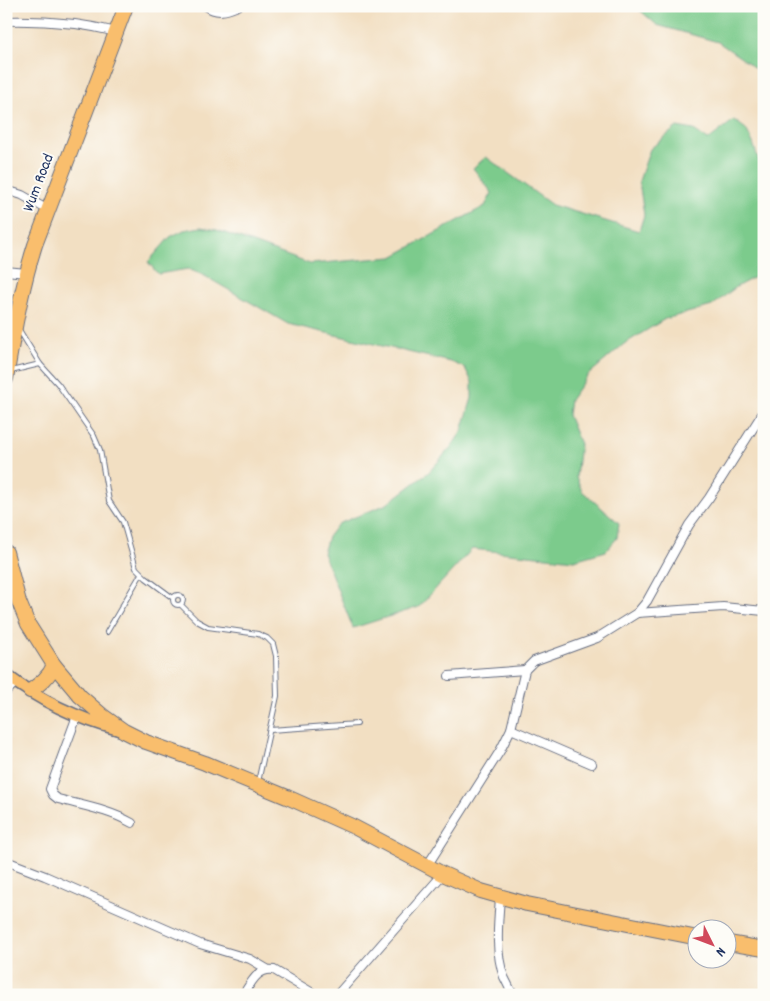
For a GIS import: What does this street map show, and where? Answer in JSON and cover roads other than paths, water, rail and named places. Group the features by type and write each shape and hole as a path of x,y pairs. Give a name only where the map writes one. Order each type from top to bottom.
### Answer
{"highway":[{"name":"Wum Road","path":"7,376 26,273 126,6"},
{"path":"6,552 19,602 28,624 54,665 80,696 124,731 146,742 205,763 258,785 354,827 480,892 500,898 688,936"},
{"path":"30,691 50,675 54,665"},
{"path":"738,945 764,949"}],"main road":[{"path":"6,675 50,704 100,725 124,731"}],"street":[{"path":"206,6 220,12 238,6"},
{"path":"6,21 35,20 61,22 117,32"},
{"path":"6,190 22,195 48,210"},
{"path":"6,271 26,273"},
{"path":"427,866 500,751 511,729 526,670 534,661 597,638 637,613 647,601 689,525 764,411"},
{"path":"637,613 723,607 764,611"},
{"path":"448,676 526,670"},
{"path":"6,692 16,682"},
{"path":"77,716 50,789 58,799 104,810 119,815 132,823"},
{"path":"511,729 592,764"},
{"path":"6,861 45,876 200,944 250,959 267,969 274,970 316,995"},
{"path":"341,993 442,874"},
{"path":"500,898 498,926 500,956 504,976 513,995"},
{"path":"242,995 255,977 261,971 267,969"}],"lane":[{"path":"16,323 40,364 58,384 94,436 100,450 109,501 123,522 136,568 141,574 173,598"},
{"path":"7,376 40,364"},
{"path":"107,632 141,574"},
{"path":"173,598 177,595 182,597 181,605"},
{"path":"173,598 173,604 181,605 197,621 208,627 258,634 273,644 276,656 277,696 258,785"},
{"path":"270,730 357,724"}]}
